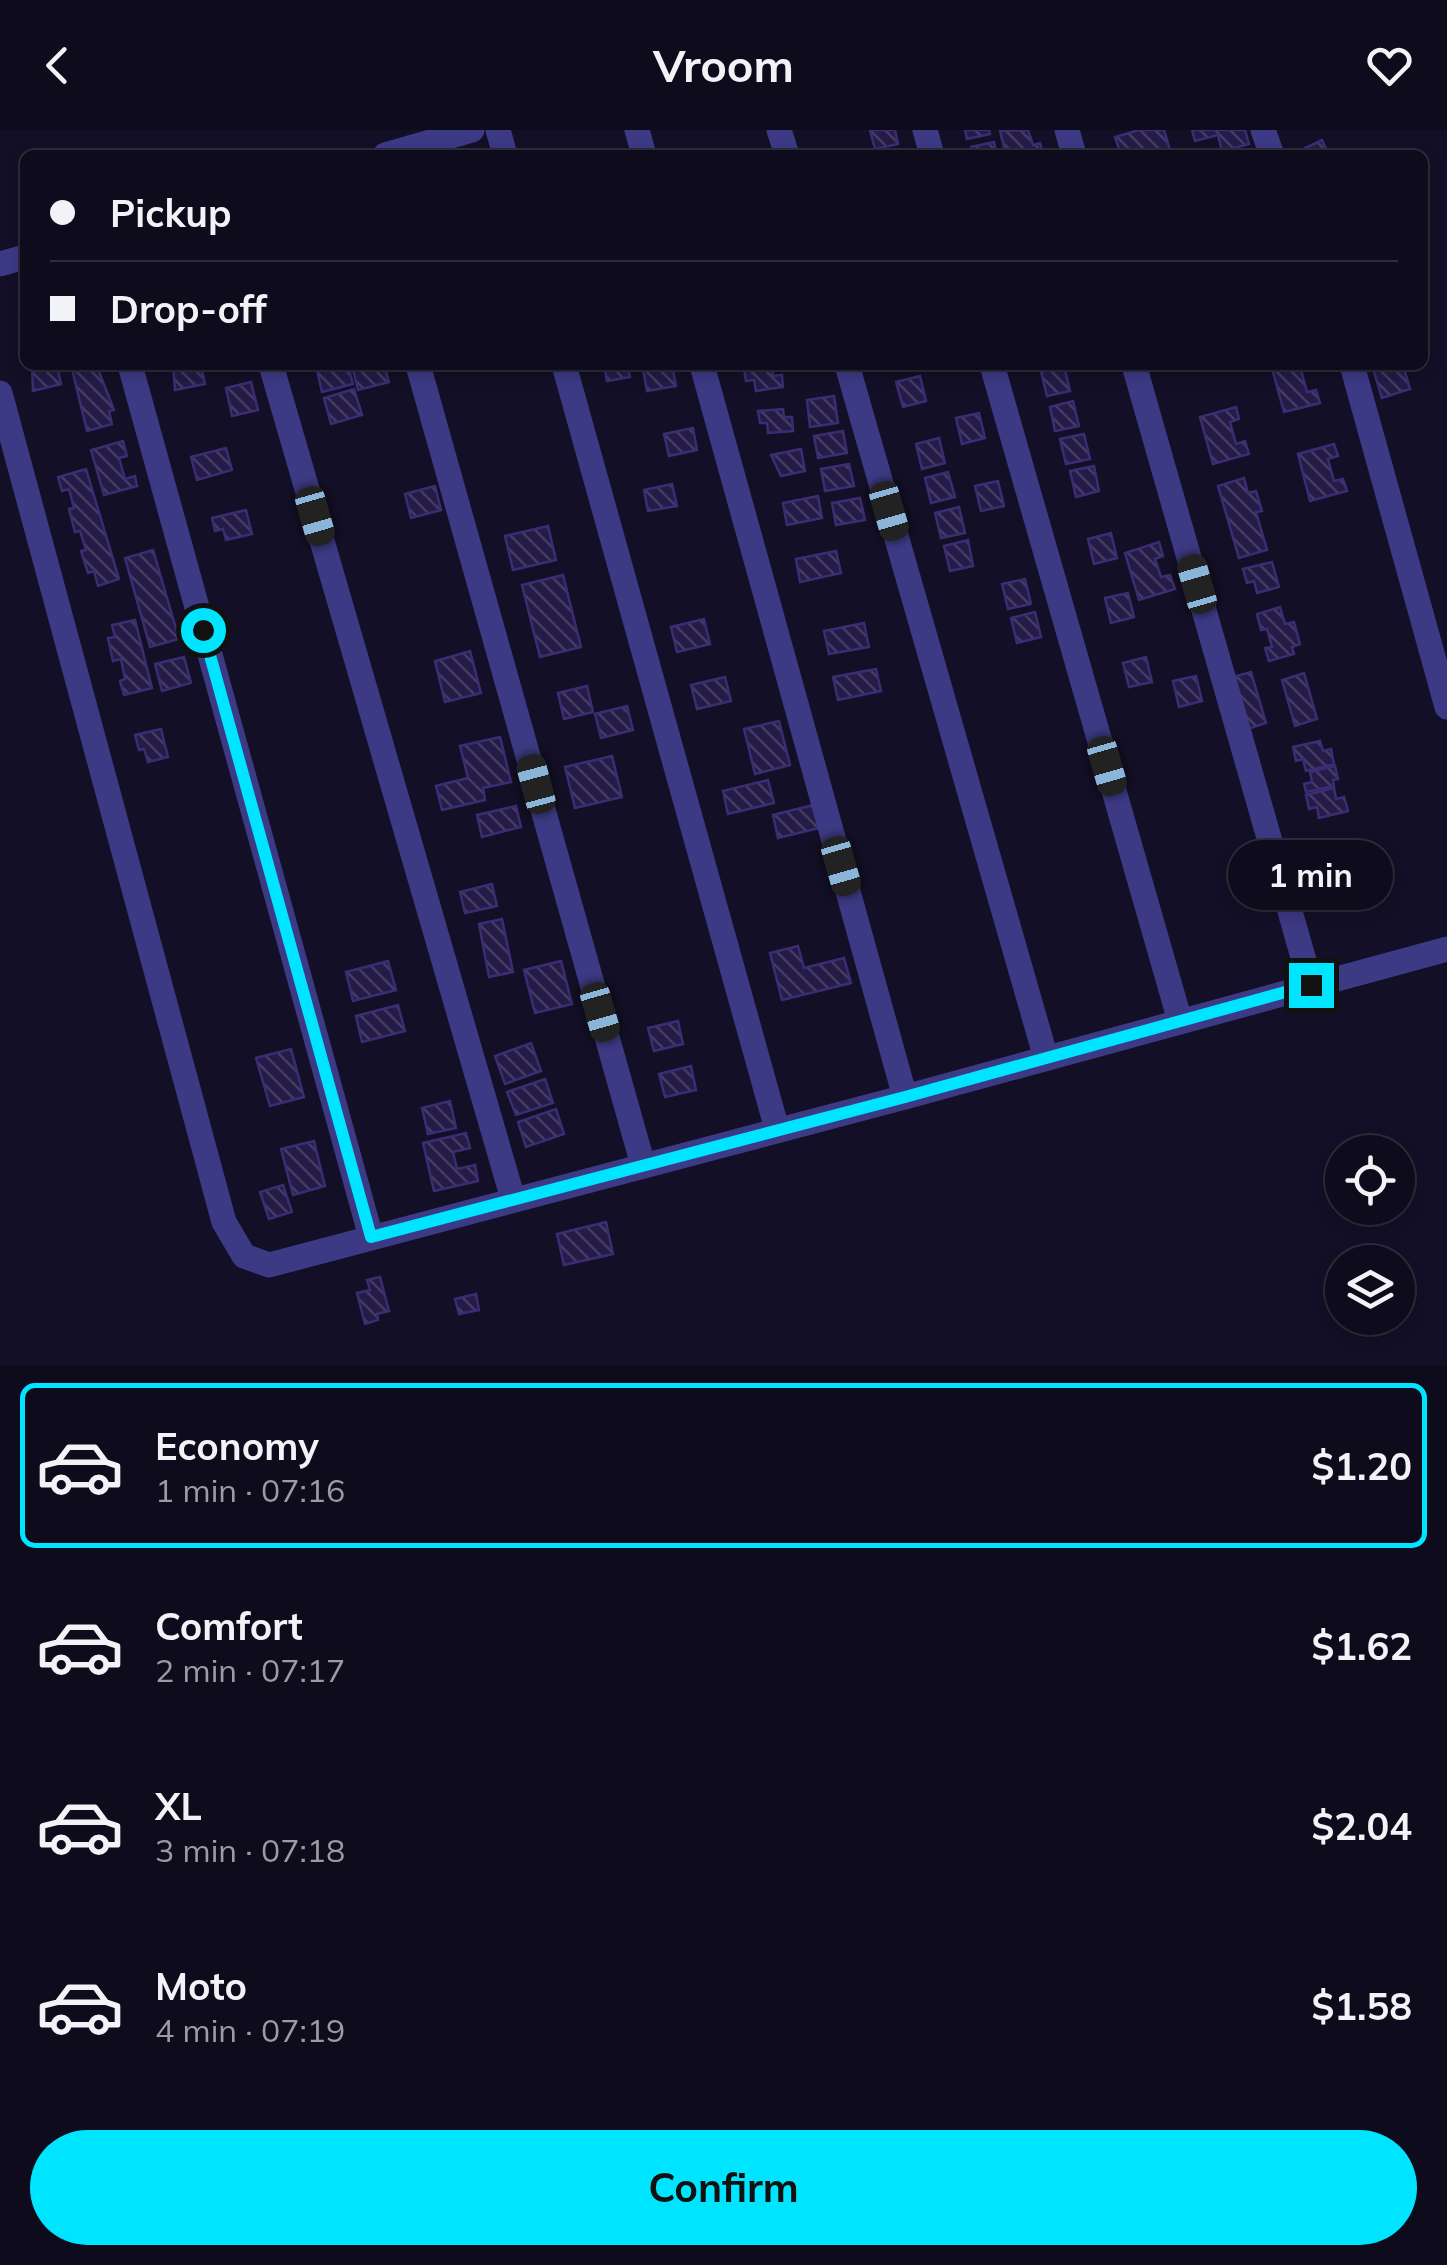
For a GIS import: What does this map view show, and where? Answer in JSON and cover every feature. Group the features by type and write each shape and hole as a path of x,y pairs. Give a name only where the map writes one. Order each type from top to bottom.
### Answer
{"street":[{"path":"403,150 472,130"},
{"path":"131,370 371,1237"},
{"path":"272,370 513,1199"},
{"path":"419,370 642,1165"},
{"path":"565,370 777,1129"},
{"path":"703,370 905,1097"},
{"path":"848,370 1046,1058"},
{"path":"993,370 1180,1021"},
{"path":"1135,370 1311,985"},
{"path":"1353,370 1447,707"},
{"path":"0,393 224,1222 244,1256 268,1264 905,1097 1447,949"}],"building":[{"path":"870,130 895,130 898,144 875,149"},
{"path":"965,130 989,130 990,134 967,139"},
{"path":"1028,130 1033,145 1040,143 1042,150 1005,150 1000,131"},
{"path":"1139,130 1164,130 1170,150 1119,150 1115,137"},
{"path":"1192,130 1245,130 1249,144 1222,150 1218,135 1195,141"},
{"path":"1322,140 1327,150 1306,150"},
{"path":"994,142 996,150 972,150 971,147"},
{"path":"32,370 58,370 61,384 33,391"},
{"path":"72,370 98,370 114,410 109,411 112,424 87,431"},
{"path":"173,370 202,370 205,384 175,390"},
{"path":"317,370 349,370 353,384 322,392"},
{"path":"353,370 385,370 389,382 358,390"},
{"path":"605,370 628,370 630,377 607,381"},
{"path":"643,370 673,370 676,386 647,391"},
{"path":"744,370 772,370 773,376 782,375 783,387 756,391 754,380 746,381"},
{"path":"1065,370 1070,391 1047,396 1041,372"},
{"path":"1272,370 1301,370 1307,392 1316,390 1320,403 1284,412"},
{"path":"1374,370 1404,370 1410,389 1382,398"},
{"path":"920,376 926,401 903,407 896,382"},
{"path":"251,382 258,410 232,416 226,388"},
{"path":"354,389 362,415 331,424 324,398"},
{"path":"834,396 838,423 810,427 807,400"},
{"path":"1073,401 1079,426 1055,431 1050,407"},
{"path":"1236,407 1239,419 1230,422 1236,444 1245,441 1249,454 1213,464 1200,417"},
{"path":"783,409 784,417 792,417 793,431 768,433 767,423 760,423 758,411"},
{"path":"979,413 985,438 962,444 956,418"},
{"path":"693,428 697,450 669,456 664,434"},
{"path":"843,431 847,453 818,458 814,436"},
{"path":"1084,434 1090,459 1066,464 1060,439"},
{"path":"939,438 945,463 922,469 916,444"},
{"path":"123,441 127,456 119,458 125,479 135,476 137,486 104,495 91,450"},
{"path":"1334,444 1338,456 1328,459 1334,481 1343,479 1347,491 1310,501 1298,454"},
{"path":"226,448 232,470 197,480 191,457"},
{"path":"801,449 805,471 781,476 771,455"},
{"path":"849,464 854,486 825,491 821,469"},
{"path":"1094,466 1099,491 1076,497 1070,471"},
{"path":"86,469 119,579 98,586 94,571 88,573 80,531 75,532 69,489 62,491 58,477"},
{"path":"948,472 955,497 931,503 925,478"},
{"path":"1244,478 1248,493 1256,491 1262,511 1256,512 1267,550 1239,558 1218,486"},
{"path":"998,481 1004,506 981,511 975,486"},
{"path":"672,484 677,506 648,511 644,490"},
{"path":"435,486 441,510 411,518 405,494"},
{"path":"818,496 822,518 787,525 783,503"},
{"path":"860,498 865,520 836,525 832,503"},
{"path":"959,507 965,533 941,538 935,513"},
{"path":"246,510 252,534 226,540 223,529 215,531 212,518"},
{"path":"548,526 556,560 513,570 505,536"},
{"path":"1111,533 1117,558 1094,564 1088,539"},
{"path":"968,540 973,566 950,571 944,546"},
{"path":"1159,542 1163,556 1155,559 1161,577 1170,575 1175,589 1139,600 1125,553"},
{"path":"153,550 179,639 150,647 125,558"},
{"path":"836,551 841,573 800,582 796,559"},
{"path":"1272,562 1279,587 1257,593 1254,581 1247,583 1243,569"},
{"path":"563,575 581,647 540,657 522,585"},
{"path":"1025,579 1031,604 1008,609 1002,584"},
{"path":"1128,593 1134,617 1111,623 1105,598"},
{"path":"1280,607 1285,624 1294,622 1300,644 1292,647 1294,654 1269,661 1265,648 1272,647 1257,614"},
{"path":"1035,612 1041,637 1017,643 1011,618"},
{"path":"704,619 710,644 677,652 671,627"},
{"path":"135,620 152,688 124,695 121,659 113,661 108,638 115,637 112,625"},
{"path":"864,623 869,647 829,654 824,631"},
{"path":"470,651 481,693 445,702 435,661"},
{"path":"184,657 191,683 162,691 155,664"},
{"path":"1146,657 1152,682 1129,687 1123,663"},
{"path":"876,669 881,691 838,700 833,677"},
{"path":"1251,672 1266,723 1245,730 1229,678"},
{"path":"1304,673 1317,719 1295,726 1282,680"},
{"path":"1196,676 1202,701 1179,707 1173,681"},
{"path":"725,677 731,701 697,709 691,685"},
{"path":"587,686 593,712 564,719 558,693"},
{"path":"627,706 633,730 601,738 595,714"},
{"path":"779,721 790,765 755,774 744,729"},
{"path":"161,729 168,757 148,762 135,735"},
{"path":"500,737 511,782 483,788 485,800 442,810 436,786 468,778 460,746"},
{"path":"1320,741 1323,751 1331,749 1334,764 1306,771 1303,759 1296,761 1293,747"},
{"path":"612,756 622,797 575,808 565,767"},
{"path":"1335,766 1338,779 1333,780 1334,786 1306,792 1304,784 1312,782 1310,772"},
{"path":"768,780 774,803 728,814 723,791"},
{"path":"1334,788 1336,799 1344,797 1348,811 1319,818 1317,807 1309,809 1306,795"},
{"path":"813,805 819,828 778,838 773,815"},
{"path":"516,806 521,827 482,837 477,815"},
{"path":"492,884 497,906 465,913 460,892"},
{"path":"502,919 513,972 489,977 479,924"},
{"path":"798,946 804,968 844,958 851,983 782,1000 770,953"},
{"path":"388,961 396,990 353,1001 346,972"},
{"path":"561,961 572,1004 535,1013 524,970"},
{"path":"398,1005 405,1031 362,1042 356,1016"},
{"path":"678,1021 683,1044 654,1051 648,1028"},
{"path":"531,1043 541,1071 505,1084 495,1056"},
{"path":"291,1049 304,1097 270,1106 256,1058"},
{"path":"691,1066 696,1090 665,1097 659,1074"},
{"path":"545,1079 553,1103 516,1115 507,1092"},
{"path":"450,1101 456,1128 428,1134 422,1108"},
{"path":"556,1109 564,1134 526,1147 518,1122"},
{"path":"466,1133 470,1148 453,1152 457,1169 475,1165 478,1181 434,1191 423,1143"},
{"path":"314,1141 325,1186 293,1195 281,1149"},
{"path":"283,1185 292,1212 269,1219 260,1192"},
{"path":"606,1222 613,1254 564,1265 557,1234"},
{"path":"380,1277 389,1311 377,1314 378,1320 365,1324 357,1293 370,1290 367,1280"},
{"path":"476,1294 479,1310 459,1314 455,1299"}],"route":[{"path":"203,630 371,1237 905,1097 1311,985"}]}
